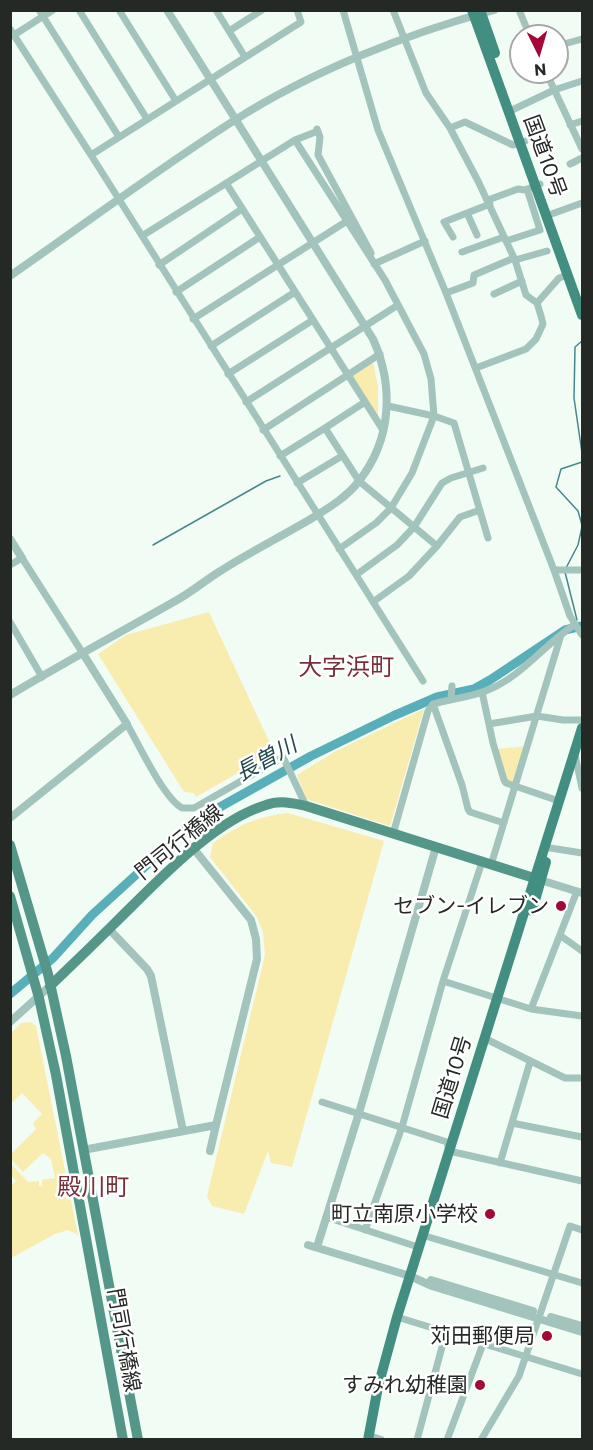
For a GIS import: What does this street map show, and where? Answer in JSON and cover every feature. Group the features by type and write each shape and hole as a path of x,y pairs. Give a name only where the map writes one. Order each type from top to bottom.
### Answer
{"highway":[{"name":"国道10号","path":"477,13 522,142 534,187 549,215 582,297"},
{"name":"国道10号","path":"549,215 582,315"},
{"name":"国道10号","path":"547,848 578,753 582,728"},
{"name":"国道10号","path":"373,1438 400,1318 538,879 559,801 578,753"},
{"name":"国道10号","path":"414,1277 418,1247 425,1236"}],"main road":[{"name":"門司行橋線","path":"50,986 194,849 231,822 257,808 278,802 306,806 538,879"},
{"name":"門司行橋線","path":"10,845 33,917 66,1056 138,1440"},
{"name":"門司行橋線","path":"10,896 39,998 56,1075 123,1440"}],"street":[{"path":"53,10 41,14 12,32 423,681"},
{"path":"79,10 147,120"},
{"path":"118,10 176,101"},
{"path":"10,695 82,652 179,599 222,570 345,496 359,482 374,455 383,430 388,406 387,382 380,354 365,325 167,10"},
{"path":"216,10 245,57"},
{"path":"229,31 262,10"},
{"path":"91,155 301,22 297,10"},
{"path":"343,10 378,130 476,368 570,616 582,635"},
{"path":"393,10 426,93 450,128 489,202 514,259 526,295 537,303 543,324 531,345 516,355 476,368"},
{"path":"10,276 236,119 289,89 356,58 405,39 477,13 494,10"},
{"path":"519,10 525,24"},
{"path":"41,14 119,137"},
{"path":"511,111 554,90 582,81"},
{"path":"551,84 582,149"},
{"path":"570,124 582,121"},
{"path":"450,128 465,122 513,145 522,142"},
{"path":"142,236 261,160 295,140 318,130 320,137 318,155 372,253 374,264"},
{"path":"295,140 385,280 424,354 428,366 434,416 412,473 391,508 369,528 339,549"},
{"path":"570,164 582,158"},
{"path":"226,183 383,430"},
{"path":"453,237 444,222 518,189 534,187 540,230 462,252"},
{"path":"549,215 582,203"},
{"path":"159,265 242,209"},
{"path":"467,213 477,235"},
{"path":"193,319 347,221"},
{"path":"176,292 260,237"},
{"path":"374,264 425,241"},
{"path":"446,293 473,283 474,275 514,259 547,251"},
{"path":"537,303 559,278 568,275"},
{"path":"494,294 522,281"},
{"path":"211,346 295,292"},
{"path":"246,402 398,305"},
{"path":"228,374 313,320"},
{"path":"263,430 380,354"},
{"path":"280,456 365,402"},
{"path":"388,406 454,423 489,538"},
{"path":"325,428 359,482 437,546"},
{"path":"297,483 342,456"},
{"path":"356,575 397,545 414,527 442,483 483,468"},
{"path":"373,602 409,576 460,517 480,510"},
{"path":"10,539 172,799 182,808 194,808 283,757 306,806"},
{"path":"10,565 22,558"},
{"path":"554,570 582,570"},
{"path":"10,622 42,677"},
{"path":"393,834 428,711 433,704 452,697 483,692 498,685 528,665 574,625"},
{"path":"365,1230 402,1127 443,981 504,823 561,634"},
{"path":"452,686 452,697"},
{"path":"483,692 489,724 506,783 559,801"},
{"path":"433,704 462,785 468,809 504,823"},
{"path":"489,724 537,716 582,720"},
{"path":"10,818 127,724"},
{"path":"578,753 582,788"},
{"path":"436,847 359,1113 326,1217 312,1246 539,1316 582,1332"},
{"path":"547,848 582,853 582,848"},
{"path":"194,849 245,911 251,920 256,939 257,959 210,1151"},
{"path":"531,1009 580,892 538,879"},
{"path":"109,929 151,976 183,1131"},
{"path":"561,936 582,951"},
{"path":"443,981 531,1009 582,1016"},
{"path":"10,1023 50,986"},
{"path":"487,1039 565,1078 582,1078"},
{"path":"500,1163 530,1062"},
{"path":"322,1102 447,1142 452,1152 582,1181"},
{"path":"512,1123 582,1137"},
{"path":"83,1150 216,1125"},
{"path":"326,1217 418,1247"},
{"path":"481,1440 517,1381 570,1226 582,1230"},
{"path":"425,1236 582,1283"},
{"path":"539,1316 582,1326"},
{"path":"400,1318 582,1374"},
{"path":"417,1440 446,1332"},
{"path":"447,1440 483,1344"}],"shaded area":[{"path":"373,362 378,387 378,418 346,377"},
{"path":"209,612 274,752 196,797 194,793 184,792 98,654 126,635"},
{"path":"424,709 390,826 306,799 297,775 336,751"},
{"path":"528,746 515,785 506,783 495,749"},
{"path":"288,813 384,841 292,1167 271,1163 268,1151 244,1214 212,1206 207,1196 265,955 263,932 257,917 210,857 213,843 231,831 267,816"},
{"path":"31,1022 36,1026 78,1235 68,1230 55,1234 11,1258 11,1183 12,1185 16,1181 11,1175 11,1164 28,1182 39,1181 39,1186 42,1186 42,1180 55,1178 51,1159 43,1153 23,1172 11,1159 11,1154 36,1129 33,1123 42,1114 22,1093 13,1102 11,1100 11,1033 21,1023"}],"waterway":[{"path":"582,341 575,347 574,398 582,453"},
{"path":"582,462 561,469 556,487 578,511 582,525"},
{"path":"153,545 266,481 280,476"},
{"path":"566,568 578,545 582,527"},
{"path":"565,572 577,620"},
{"name":"長曽川","path":"10,994 53,958 92,915 195,821 311,756 393,716 437,697 474,689 565,630 582,626"}],"place":[{"name":"セブン-イレブン","path":"561,906"},
{"name":"町立南原小学校","path":"490,1214"},
{"name":"苅田郵便局","path":"547,1336"},
{"name":"すみれ幼稚園","path":"480,1385"}],"district":[{"name":"大字浜町","path":"346,667"},
{"name":"殿川町","path":"93,1187"}]}
